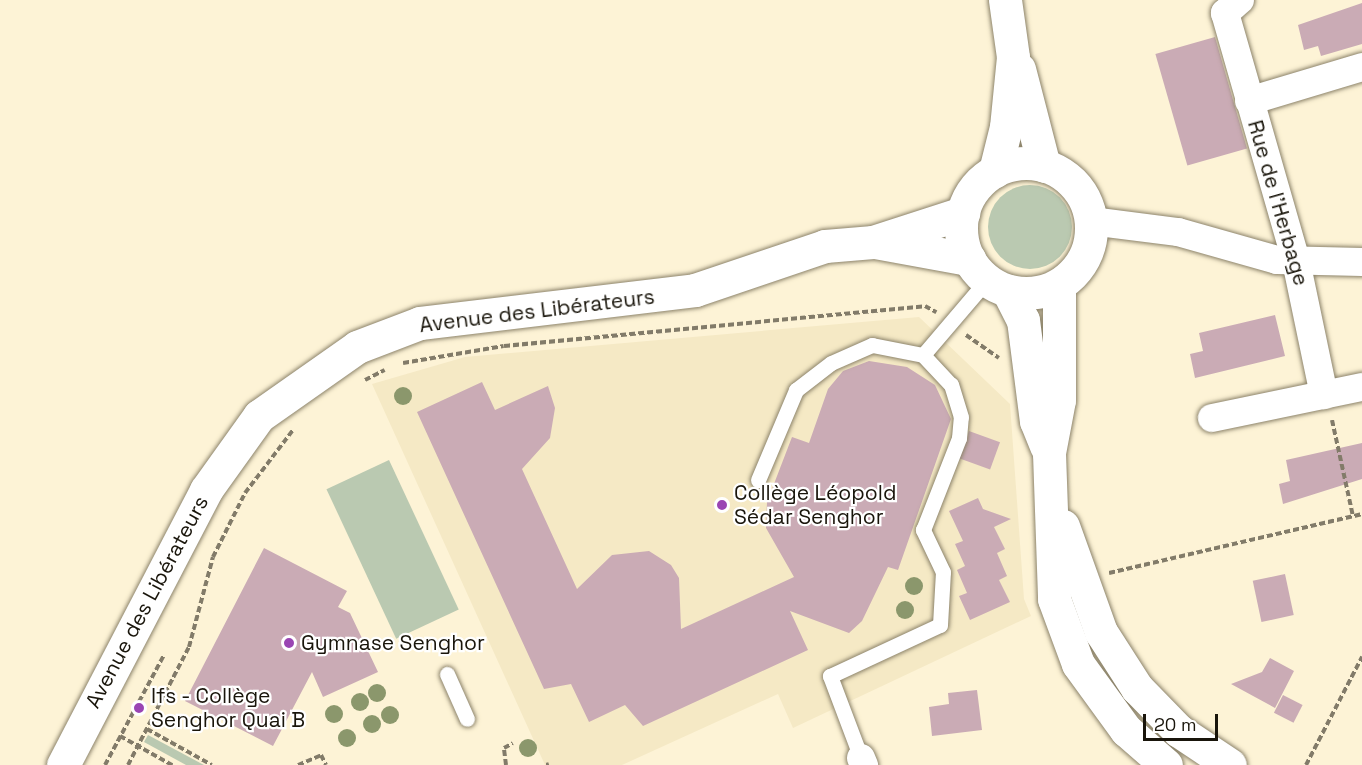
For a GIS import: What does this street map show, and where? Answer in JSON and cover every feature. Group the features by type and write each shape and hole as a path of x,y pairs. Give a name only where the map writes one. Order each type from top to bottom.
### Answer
{"main road":[{"path":"1005,0 1013,57 1044,166"},
{"path":"995,171 1013,57"},
{"path":"988,277 1025,293 1059,285 1084,258 1091,221 1080,192 1044,166 1027,163 995,171 969,196 963,213 988,277 1023,320 1036,421 1049,453"},
{"name":"Avenue des Libérateurs","path":"63,765 206,489 259,416 298,383 357,347 420,323 695,290 825,246 873,242 963,213"},
{"name":"Avenue des Libérateurs","path":"873,242 988,277"},
{"path":"1059,285 1059,400 1049,453 1054,599 1078,664 1126,730 1166,765"},
{"path":"1052,493 1080,580 1101,632 1137,688 1179,731 1223,763"}],"street":[{"name":"Rue de l'Herbage","path":"1232,6 1249,101 1296,261 1325,395"},
{"path":"1249,101 1362,67"},
{"path":"1091,221 1178,232 1296,261 1362,262"},
{"path":"1212,418 1362,387"}],"lane":[{"path":"923,355 988,277"},
{"path":"758,480 796,390 831,363 872,345 923,355 951,384 961,417 959,438 923,530 943,572 940,626 830,676 862,762"},
{"path":"447,674 467,719"}],"path":[{"path":"398,364 504,346 925,306 950,321 990,356 1010,356"},
{"path":"360,382 388,368"},
{"path":"1325,395 1353,516"},
{"path":"128,765 189,647 218,546 250,485 297,427"},
{"path":"1080,580 1362,514"},
{"path":"105,765 164,655"},
{"path":"1306,765 1362,657"},
{"path":"147,729 212,765"},
{"path":"120,736 171,765"},
{"path":"506,765 504,747 513,743"},
{"path":"298,765 321,755 326,765"}],"shaded area":[{"name":"Collège Léopold Sédar Senghor","path":"919,317 1010,404 1024,599 1031,616 793,728 778,694 622,765 545,765 372,384 465,357"}],"green space":[{"path":"1030,185 1046,188 1065,204 1072,227 1069,243 1053,262 1030,269 1014,266 995,250 988,227 991,211 1007,192"},
{"path":"389,460 459,610 396,639 326,489"},
{"path":"148,735 204,765 186,765 144,742"}],"building":[{"path":"1362,3 1362,44 1321,56 1318,46 1304,50 1298,25"},
{"path":"1215,37 1247,149 1187,166 1155,54"},
{"path":"1275,315 1285,356 1195,378 1190,354 1203,351 1199,333"},
{"path":"869,361 907,367 935,385 951,419 898,570 888,567 862,621 849,633 790,611 808,650 643,726 625,705 589,722 571,684 544,689 417,412 482,382 495,410 548,386 555,408 550,438 522,469 577,589 612,555 649,551 671,565 679,578 681,629 794,577 766,528 767,502 792,437 809,443 828,389 843,371"},
{"path":"969,431 1000,442 990,470 959,458"},
{"path":"1362,443 1362,479 1283,504 1279,484 1290,481 1286,460"},
{"path":"978,498 983,509 1011,519 994,527 1005,549 997,553 1007,576 999,580 1010,602 970,620 959,596 967,593 957,570 965,566 955,544 963,541 949,511"},
{"name":"Gymnase Senghor","path":"264,548 347,591 338,607 350,613 378,672 323,697 312,672 273,746 185,701"},
{"path":"1285,574 1294,615 1261,622 1253,581"},
{"path":"1270,658 1294,671 1275,708 1231,684 1262,672"},
{"path":"977,690 982,730 932,736 929,707 949,704 948,693"},
{"path":"1283,695 1303,705 1294,723 1274,713"}],"place":[{"name":"Collège Léopold Sédar Senghor","path":"722,505"},
{"name":"Gymnase Senghor","path":"289,643"},
{"name":"Ifs - Collège Senghor Quai B","path":"139,708"}]}
